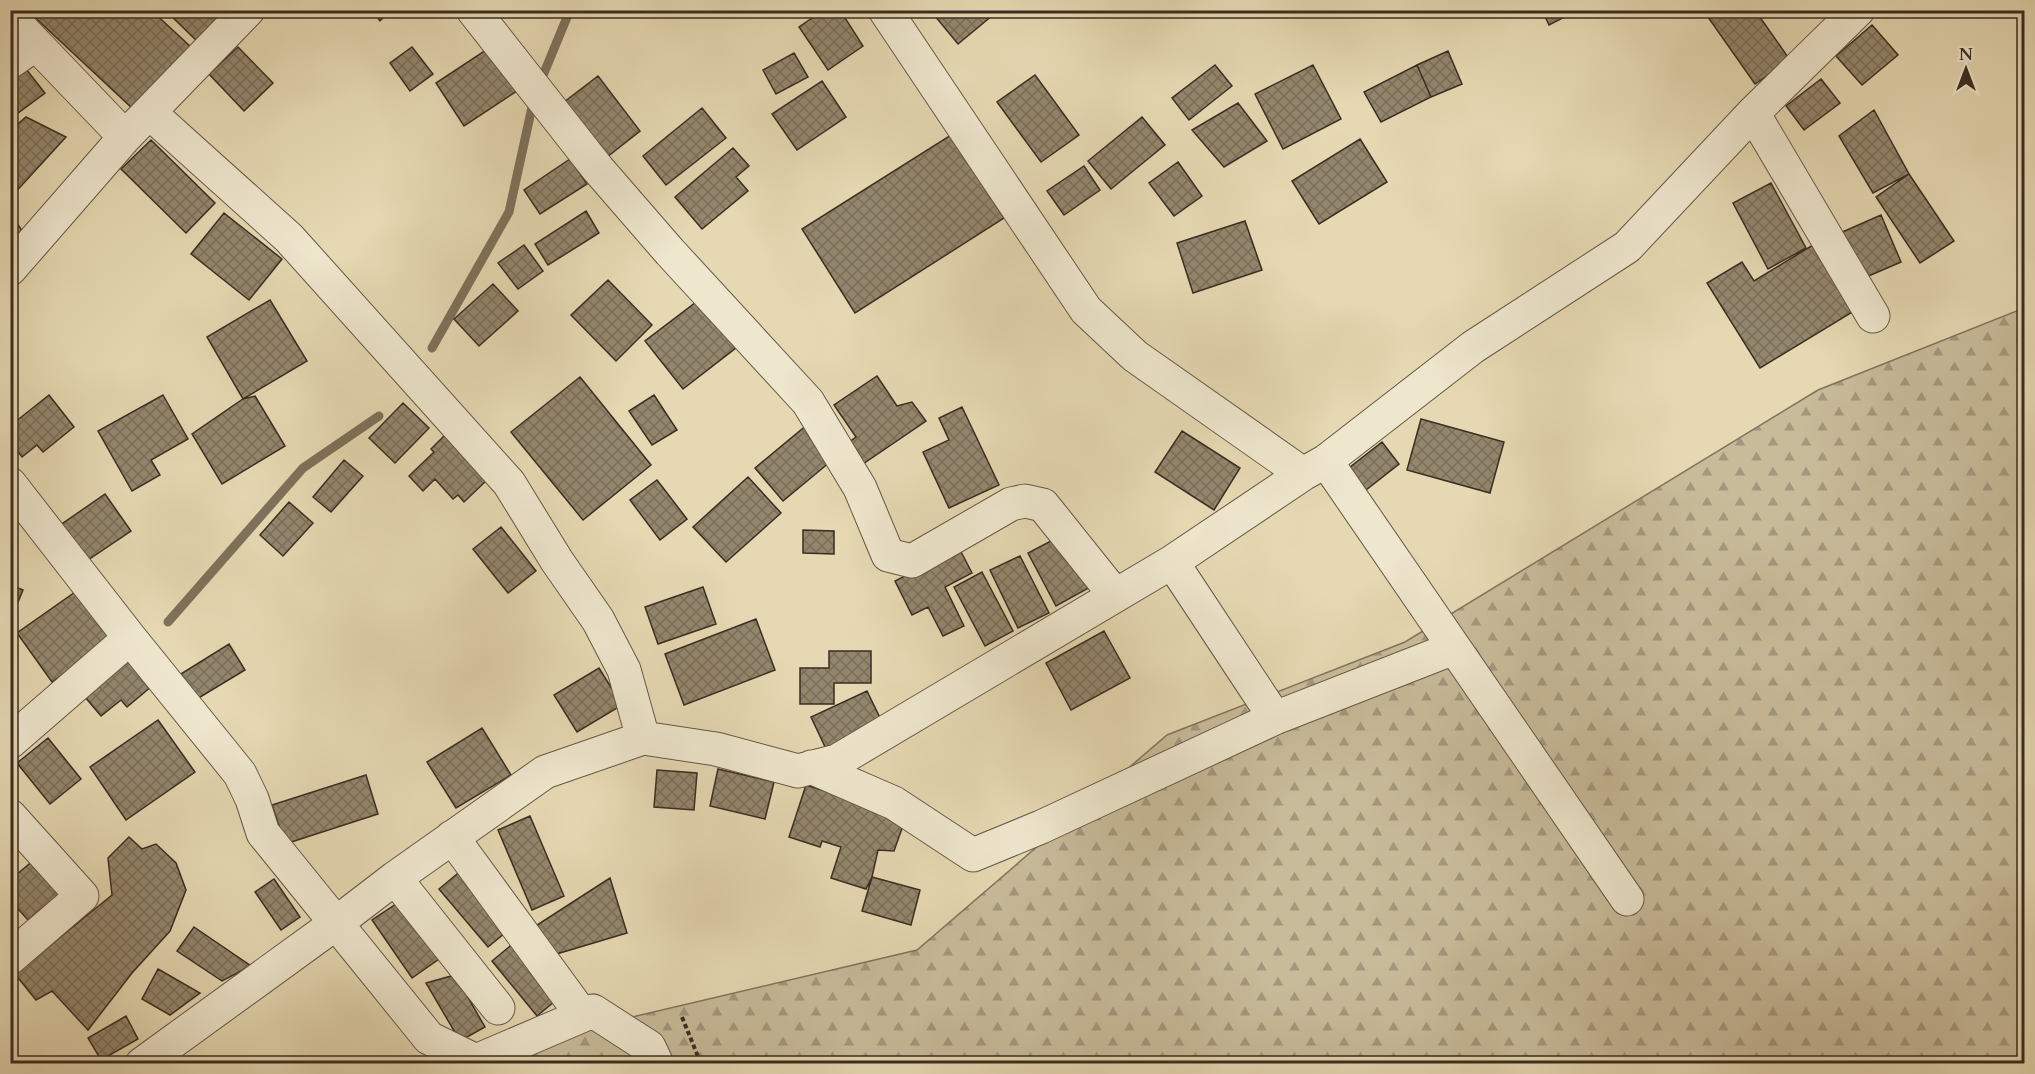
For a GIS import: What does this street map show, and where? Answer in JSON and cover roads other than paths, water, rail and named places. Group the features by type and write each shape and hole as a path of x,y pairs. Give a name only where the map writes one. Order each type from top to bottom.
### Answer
{"street":[{"path":"10,269 125,137 248,10"},
{"path":"473,10 598,169 670,252 808,402 860,488 888,555 912,561 1011,504 1025,501 1043,506 1115,595"},
{"path":"885,10 1086,310 1135,356 1314,467 1454,648 1627,900"},
{"path":"142,1064 395,878 545,772 643,738 716,749 798,771 837,761 1172,562 1314,467 1473,347 1627,247 1753,112 1858,10"},
{"path":"10,17 23,53 125,137"},
{"path":"1753,112 1873,316"},
{"path":"150,113 289,238 509,483 557,561 598,620 624,670 643,738"},
{"path":"15,498 240,774 252,799 263,833 429,1038 476,1061 593,1011 650,1047 657,1064"},
{"path":"1172,562 1275,718"},
{"path":"10,742 130,638"},
{"path":"812,767 894,803 973,855 1041,827 1275,718 1454,648"},
{"path":"10,816 82,896 10,958"},
{"path":"452,837 582,1015"},
{"path":"395,878 498,1008"}],"waterway":[{"path":"539,85 570,10"},
{"path":"432,348 509,212 534,98"},
{"path":"168,622 303,468 379,416"}]}
